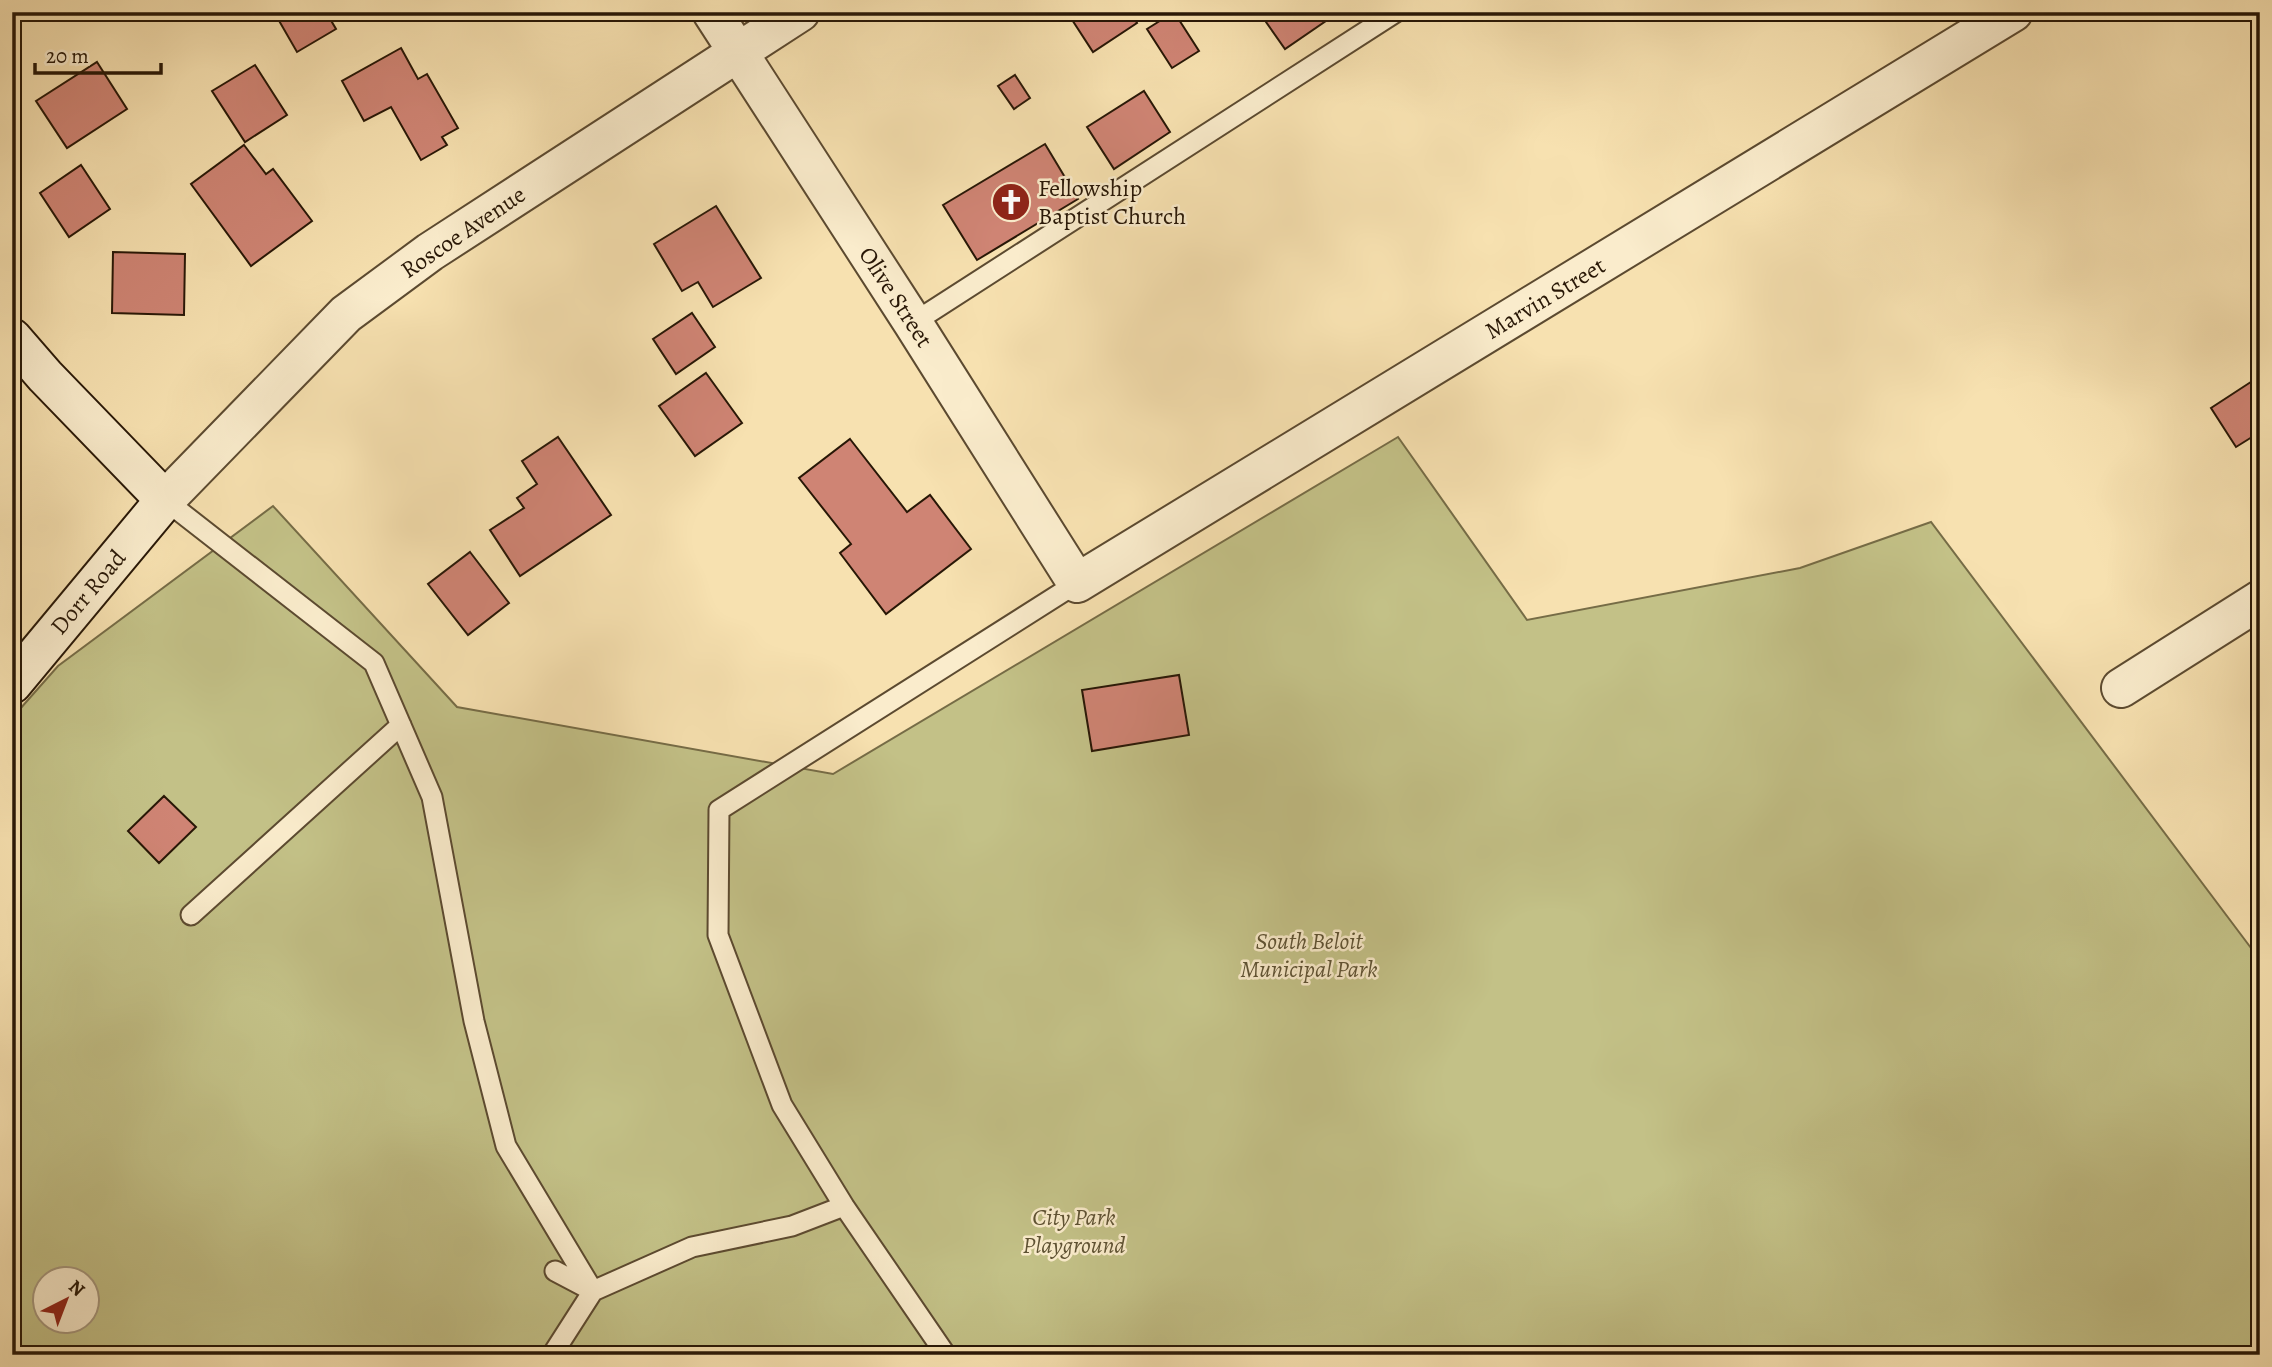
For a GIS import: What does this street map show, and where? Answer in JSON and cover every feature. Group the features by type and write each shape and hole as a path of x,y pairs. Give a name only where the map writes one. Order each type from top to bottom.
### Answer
{"street":[{"name":"Olive Street","path":"712,12 1077,583"},
{"name":"Roscoe Avenue","path":"164,500 346,314 430,252 800,12"},
{"name":"Marvin Street","path":"1077,583 2013,12"},
{"path":"12,338 164,500"},
{"name":"Dorr Road","path":"12,684 164,500"},
{"path":"2121,688 2260,600"}],"lane":[{"path":"913,323 1396,12"},
{"path":"164,500 374,663 432,797 474,1021 506,1146 593,1291"},
{"path":"946,1355 844,1206 782,1105 718,936 719,810 1077,583"},
{"path":"191,915 401,725"},
{"path":"552,1355 593,1291 692,1247 792,1226 844,1206"},
{"path":"555,1271 593,1291"}],"green space":[{"name":"South Beloit Municipal Park","path":"1398,437 1527,620 1800,568 1931,522 2260,960 2260,1355 12,1355 12,718 58,666 273,506 457,707 833,774"}],"building":[{"path":"274,12 326,12 336,29 297,52"},
{"path":"1067,12 1130,12 1137,23 1093,52"},
{"path":"1174,12 1199,51 1172,68 1147,29"},
{"path":"1259,12 1339,12 1285,49"},
{"path":"401,48 418,79 427,74 458,128 442,137 447,145 421,160 391,107 364,121 342,81"},
{"path":"97,62 127,109 67,148 36,101"},
{"path":"255,65 287,115 245,142 212,91"},
{"path":"1015,75 1030,98 1014,109 998,86"},
{"path":"1144,91 1170,132 1114,169 1087,127"},
{"name":"Fellowship Baptist Church","path":"1045,144 1078,199 977,260 943,205"},
{"path":"244,145 266,174 273,169 312,221 251,266 191,184"},
{"path":"81,165 110,209 69,237 40,193"},
{"path":"716,206 761,278 713,307 698,282 682,291 654,244"},
{"path":"113,252 185,254 184,315 112,313"},
{"path":"692,313 715,347 676,374 653,339"},
{"path":"706,373 742,423 695,456 659,406"},
{"path":"2260,376 2260,432 2236,447 2211,408"},
{"path":"558,437 611,515 520,576 490,530 524,508 517,498 537,484 522,461"},
{"path":"850,439 907,512 930,495 971,549 886,614 840,553 851,544 799,478"},
{"path":"470,552 509,603 468,635 428,584"},
{"path":"1179,675 1189,735 1092,751 1082,690"},
{"path":"164,796 196,827 159,863 128,831"}],"place":[{"name":"Fellowship Baptist Church","path":"1011,202"}],"park label":[{"name":"City Park Playground","path":"1074,1231"}]}
